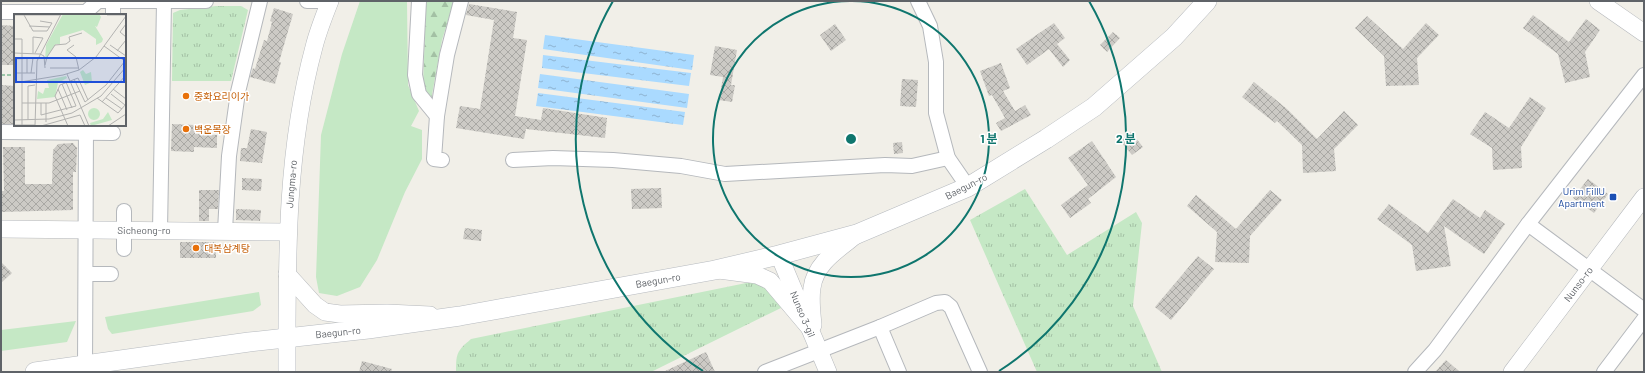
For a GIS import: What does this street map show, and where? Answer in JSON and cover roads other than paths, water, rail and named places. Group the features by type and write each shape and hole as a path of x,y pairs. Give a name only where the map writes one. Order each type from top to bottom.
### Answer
{"main road":[{"name":"Baegun-ro","path":"35,372 85,368 287,337 368,329 460,316 714,270 779,256 857,234 968,187 1094,108 1174,37 1207,1"}],"street":[{"path":"1,12 87,9 98,1 206,1"},
{"path":"113,1 113,14"},
{"path":"225,231 229,156 238,92 260,1"},
{"path":"307,1 330,1"},
{"name":"Jungma-ro","path":"287,372 287,232 298,119 314,46 330,1"},
{"path":"419,1 415,75 419,94 437,116"},
{"path":"442,160 434,159 437,116 447,55 461,1"},
{"path":"918,1 930,26 936,62 936,113 948,158 968,187"},
{"path":"1598,1 1644,33"},
{"path":"160,230 164,2"},
{"path":"1415,372 1435,350 1528,224 1644,75"},
{"path":"1,132 86,129 113,133"},
{"path":"85,368 86,129"},
{"path":"513,160 553,158 613,160 681,166 725,174 885,165 912,166 948,158"},
{"name":"Nunso-ro","path":"1512,372 1644,197"},
{"path":"124,211 124,249"},
{"path":"1528,224 1644,310"},
{"name":"Sicheong-ro","path":"1,229 287,232"},
{"path":"714,270 757,275 770,281 808,326 813,325 811,289 814,278 822,262 857,234"},
{"name":"Nunso 3-gil","path":"779,256 828,372"},
{"path":"86,274 111,274"},
{"path":"287,274 315,306 325,312 340,314 387,313 460,316"},
{"path":"765,372 880,327 936,303 944,302 951,307 980,372"},
{"path":"1604,372 1644,318"},
{"path":"880,327 899,372"}],"water":[{"path":"545,35 694,55 692,70 543,49"},
{"path":"543,55 691,73 689,86 542,68"},
{"path":"540,74 689,94 687,108 538,88"},
{"path":"538,93 685,112 683,125 536,106"}],"place":[{"name":"중화요리이가","path":"186,96"},
{"name":"백운목장","path":"186,129"},
{"name":"Urim FillU Apartment","path":"1613,197"},
{"name":"대복삼계탕","path":"196,248"}]}
